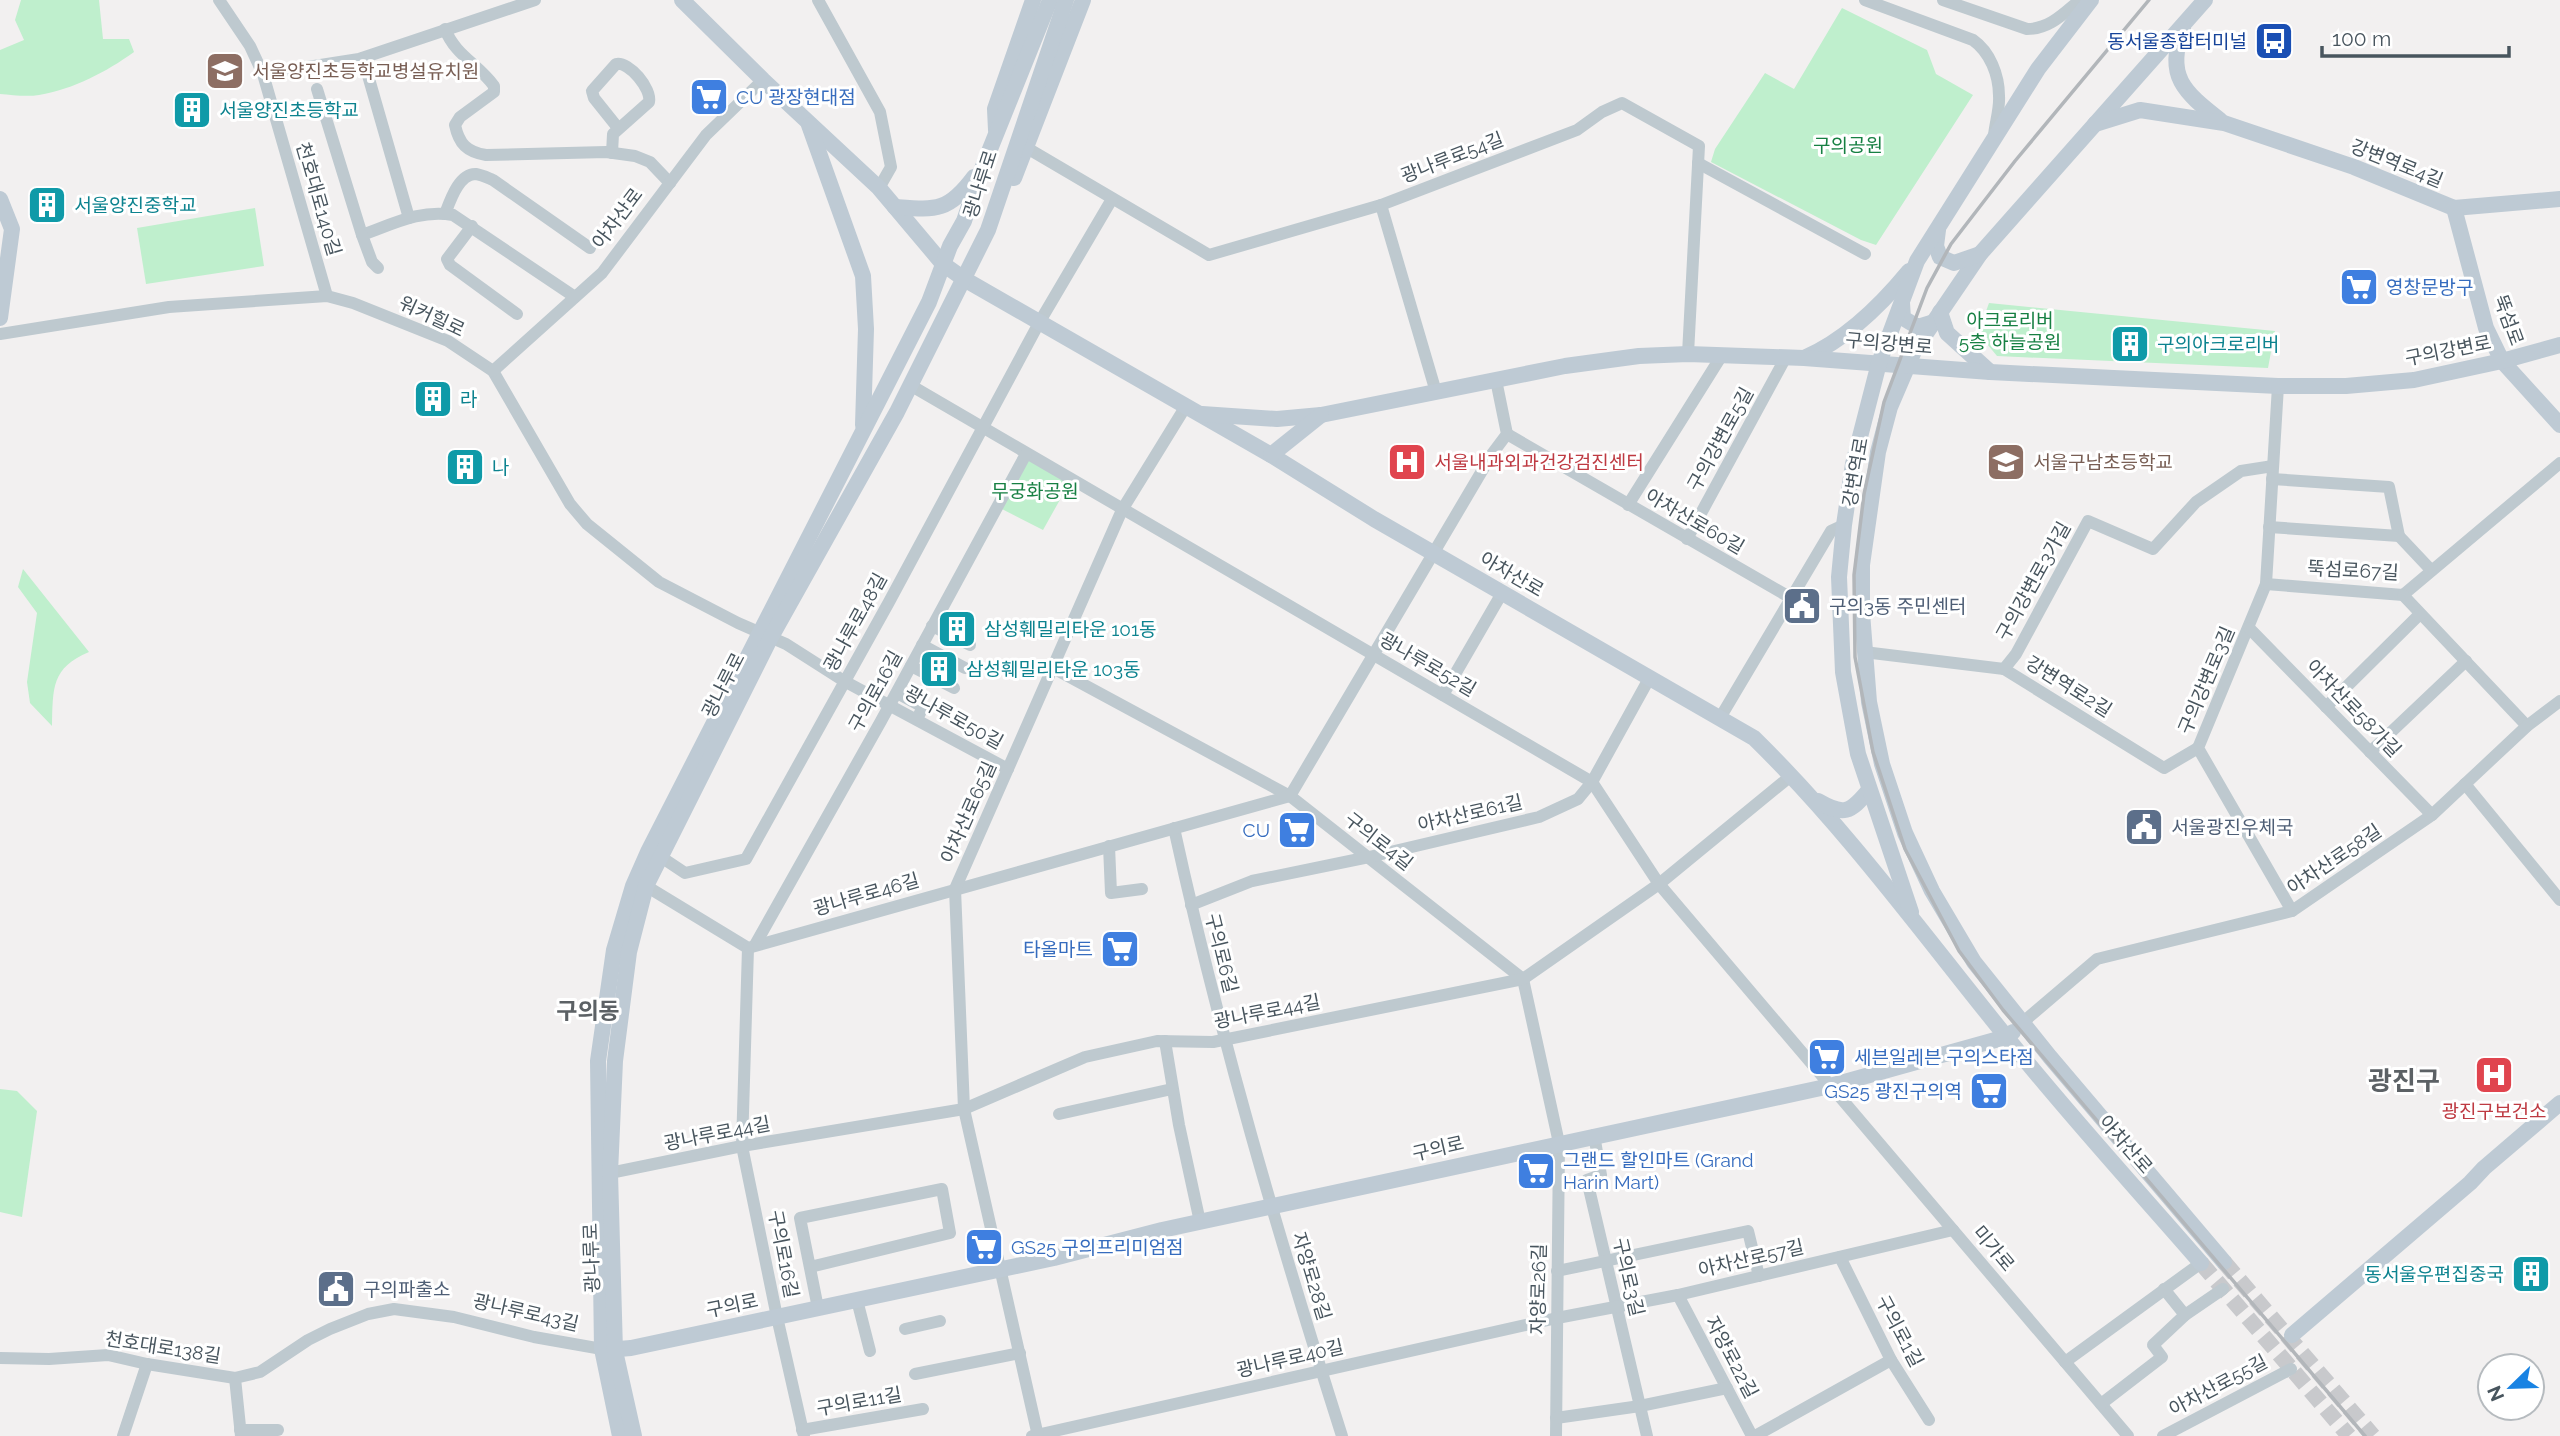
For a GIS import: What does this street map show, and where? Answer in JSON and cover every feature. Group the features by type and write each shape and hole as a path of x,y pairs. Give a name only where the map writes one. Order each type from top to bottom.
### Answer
{"main road":[{"path":"682,0 762,80 879,188 895,207 929,209 942,206 959,197 986,162"},
{"path":"996,140 995,109 1033,0"},
{"name":"광나루로","path":"634,1436 608,1350 610,1173 615,1061 629,952 646,886 862,432 929,302 943,264 964,221 1050,0"},
{"name":"광나루로","path":"620,1436 608,1350 598,1061 614,950 633,886 648,852 766,635 897,412 964,279 996,207 1066,0"},
{"path":"996,207 1027,148 1083,0"},
{"name":"강변역로","path":"1914,921 1858,754 1843,672 1839,578 1853,464 1879,363 1917,261 2038,69 2091,0"},
{"name":"강변역로","path":"2022,1023 1975,962 1932,891 1905,833 1882,764 1869,702 1864,652 1862,565 1878,452 1890,407 1907,367 1936,318 1980,254 2205,0"},
{"name":"강변역로4길","path":"2186,20 2175,48 2174,65 2191,97 2224,122"},
{"name":"강변역로4길","path":"2095,124 2140,110 2224,122 2354,167 2454,208 2560,199"},
{"path":"807,119 863,276 866,328 862,432"},
{"path":"0,199 12,229 0,318"},
{"name":"아차산로","path":"895,207 943,264 964,279 1754,738 1793,775 2006,1037 2201,1263"},
{"name":"뚝섬로","path":"2454,208 2487,328 2502,361 2560,425"},
{"path":"1938,230 1936,246 1940,257 1954,263 1980,254"},
{"path":"1804,358 1827,346 1861,322 1898,285 1917,261"},
{"path":"1902,303 1903,318 1918,327 1936,318 1947,333 1990,372"},
{"name":"구의강변로","path":"1271,455 1321,415 1496,380 1639,356 1688,354 1786,357 1990,372 2278,386 2346,386 2414,380 2560,345"},
{"path":"1192,410 1277,419 1321,415"},
{"path":"1810,797 1837,811 1850,810 1869,790"},
{"name":"아차산로","path":"1914,921 1975,962"},
{"name":"아차산로","path":"2022,1023 2224,1262"},
{"name":"구의로","path":"608,1350 1001,1269 1594,1135 1830,1086 2006,1037 2022,1023"},
{"path":"2292,1335 2560,1102"},
{"path":"2188,1248 2201,1235"}],"street":[{"name":"천호대로140길","path":"219,0 250,46 263,74 327,296"},
{"path":"263,74 363,58 535,0"},
{"path":"818,0 880,112 891,167 879,188"},
{"path":"1865,0 1973,40 1983,47 1995,72 2000,96 1993,142"},
{"path":"1943,0 2027,29 2036,29 2056,20 2081,0"},
{"path":"445,29 452,46 462,57 486,74 495,86 494,92 460,117 455,125 464,148 471,153 612,153 635,156 650,162 670,183"},
{"path":"363,58 409,218"},
{"path":"612,153 613,134 649,102 650,98 650,92 642,82 620,62 593,91 594,98 618,128"},
{"name":"아차산로","path":"493,371 602,273 706,135 762,80"},
{"path":"317,89 362,235 372,262 378,268"},
{"name":"광나루로54길","path":"1027,148 1209,256 1381,205 1577,130 1622,103 1699,146 1698,163"},
{"path":"1688,354 1698,163 1865,254"},
{"path":"445,214 461,183 468,176 475,174 493,180 590,248"},
{"path":"1039,323 1112,200"},
{"path":"1381,205 1436,392"},
{"path":"362,235 435,212 453,215 575,297"},
{"path":"471,226 450,253 447,259 450,265 517,314"},
{"name":"워커힐로","path":"0,334 169,307 327,296 353,303 448,341 493,371 569,504 587,524 659,582 766,635"},
{"name":"광나루로48길","path":"661,857 685,873 746,859 1039,323"},
{"path":"1628,505 1722,355"},
{"name":"구의강변로5길","path":"1687,539 1786,357"},
{"path":"1290,796 1492,454 1507,434 1496,380"},
{"name":"광나루로52길","path":"909,386 1592,782 1659,884 1830,1086"},
{"name":"구의강변로3길","path":"2278,386 2266,584 2198,748 2292,911"},
{"name":"아차산로65길","path":"1036,1436 1020,1353 964,1109 956,889 1122,510 1192,410"},
{"name":"아차산로60길","path":"1507,434 1791,598"},
{"name":"구의로16길","path":"803,1433 743,1146 752,946 894,699 1026,454"},
{"name":"뚝섬로67길","path":"2266,584 2403,595 2560,463"},
{"name":"구의강변로3가길","path":"2004,669 2015,654 2088,521 2153,549 2196,502 2241,471 2273,472"},
{"name":"뚝섬로67길","path":"2273,472 2389,487 2399,536 2431,570"},
{"path":"1720,718 1831,531 1844,525"},
{"path":"2269,527 2399,536"},
{"path":"1443,695 1502,593"},
{"path":"2403,595 2527,726"},
{"path":"2326,707 2420,614"},
{"path":"932,626 970,645"},
{"name":"아차산로58가길","path":"2249,628 2432,815"},
{"name":"광나루로50길","path":"766,635 844,681 894,699 917,719 1009,769"},
{"path":"922,645 965,668"},
{"name":"강변역로2길","path":"1864,652 2004,669 2164,768 2198,748"},
{"path":"2370,751 2466,661"},
{"path":"911,666 954,688"},
{"name":"구의로4길","path":"1053,668 1290,796 1523,979"},
{"name":"아차산로61길","path":"1191,905 1252,881 1539,817 1578,799 1592,782 1650,677"},
{"name":"아차산로58길","path":"2022,1023 2097,959 2292,911 2432,815 2527,726 2560,701"},
{"name":"광나루로44길","path":"610,1173 743,1146 964,1109 1086,1057 1165,1041 1213,1042 1523,979 1659,884 1793,775"},
{"path":"2465,784 2560,900"},
{"name":"광나루로46길","path":"752,946 1290,796"},
{"name":"구의로6길","path":"1174,828 1223,1040 1270,1208"},
{"path":"1109,846 1111,893 1142,889"},
{"path":"646,886 752,946"},
{"path":"1523,979 1559,1143"},
{"path":"1165,1041 1172,1089 1200,1222"},
{"name":"미가로","path":"1830,1086 2128,1436"},
{"path":"1059,1114 1172,1089"},
{"name":"구의로3길","path":"1594,1135 1601,1175 1587,1180 1647,1436"},
{"name":"자양로26길","path":"1556,1436 1559,1143"},
{"path":"810,1266 950,1233 942,1189 800,1218 818,1308"},
{"name":"자양로28길","path":"1270,1208 1342,1436"},
{"name":"아차산로57길","path":"1557,1318 1678,1295 1953,1230"},
{"path":"1557,1271 1748,1231 1759,1276"},
{"name":"구의로1길","path":"1840,1256 1891,1360 1929,1420"},
{"name":"아차산로","path":"2064,1362 2201,1263"},
{"path":"2164,1289 2185,1315"},
{"path":"2101,1404 2162,1357 2153,1345 2185,1315 2223,1289"},
{"name":"자양로22길","path":"1678,1295 1754,1436"},
{"path":"857,1300 870,1351"},
{"name":"광나루로43길","path":"235,1378 260,1372 308,1340 330,1329 368,1314 394,1309 454,1317 534,1337 608,1350"},
{"name":"광나루로40길","path":"1036,1436 1557,1318"},
{"path":"905,1329 940,1321"},
{"path":"915,1374 1020,1353"},
{"name":"천호대로138길","path":"0,1358 48,1359 108,1355 235,1378"},
{"path":"1754,1436 1891,1360"},
{"path":"123,1436 147,1364"},
{"name":"아차산로55길","path":"2163,1436 2291,1369"},
{"path":"235,1378 240,1433 278,1430"},
{"path":"1556,1418 1640,1406 1727,1388"},
{"name":"구의로11길","path":"803,1433 923,1409"}],"green space":[{"path":"21,0 99,0 103,39 129,39 134,52 101,73 65,89 34,96 0,94 0,50 24,40 15,20"},
{"name":"구의공원","path":"1842,8 1927,50 1936,74 1973,95 1876,245 1861,240 1711,162 1715,149 1765,73 1794,89"},
{"path":"255,208 264,266 146,284 137,228"},
{"name":"아크로리버 5층 하늘공원","path":"1989,303 2275,331 2268,368 1997,356 1978,333"},
{"name":"무궁화공원","path":"1026,454 1071,480 1043,530 998,507"},
{"path":"23,569 89,652 67,665 61,672 54,690 52,726 30,703 27,682 37,613 18,587"},
{"path":"0,1089 17,1091 37,1111 22,1217 0,1212"}],"tunnel":[{"path":"2224,1262 2373,1436"},
{"path":"2201,1263 2349,1436"}],"railway":[{"path":"2149,0 2015,161 1951,244 1927,288 1884,402 1864,494 1854,575 1855,657 1873,752 1905,849 1959,951 2003,1010 2365,1436"}],"place":[{"name":"동서울종합터미널","path":"2274,41"},
{"name":"서울양진초등학교병설유치원","path":"225,71"},
{"name":"CU 광장현대점","path":"709,97"},
{"name":"서울양진초등학교","path":"192,110"},
{"name":"서울양진중학교","path":"47,205"},
{"name":"영창문방구","path":"2359,287"},
{"name":"구의아크로리버","path":"2130,344"},
{"name":"라","path":"433,399"},
{"name":"서울내과외과건강검진센터","path":"1407,462"},
{"name":"서울구남초등학교","path":"2006,462"},
{"name":"나","path":"465,467"},
{"name":"구의3동 주민센터","path":"1802,606"},
{"name":"삼성훼밀리타운 101동","path":"957,629"},
{"name":"삼성훼밀리타운 103동","path":"939,669"},
{"name":"서울광진우체국","path":"2144,827"},
{"name":"CU","path":"1297,830"},
{"name":"타올마트","path":"1120,949"},
{"name":"세븐일레븐 구의스타점","path":"1827,1057"},
{"name":"광진구보건소","path":"2494,1075"},
{"name":"GS25 광진구의역","path":"1989,1091"},
{"name":"그랜드 할인마트 (Grand Harin Mart)","path":"1536,1171"},
{"name":"GS25 구의프리미엄점","path":"984,1247"},
{"name":"동서울우편집중국","path":"2531,1274"},
{"name":"구의파출소","path":"336,1289"}],"district":[{"name":"구의동","path":"588,1011"},
{"name":"광진구","path":"2404,1081"}]}
